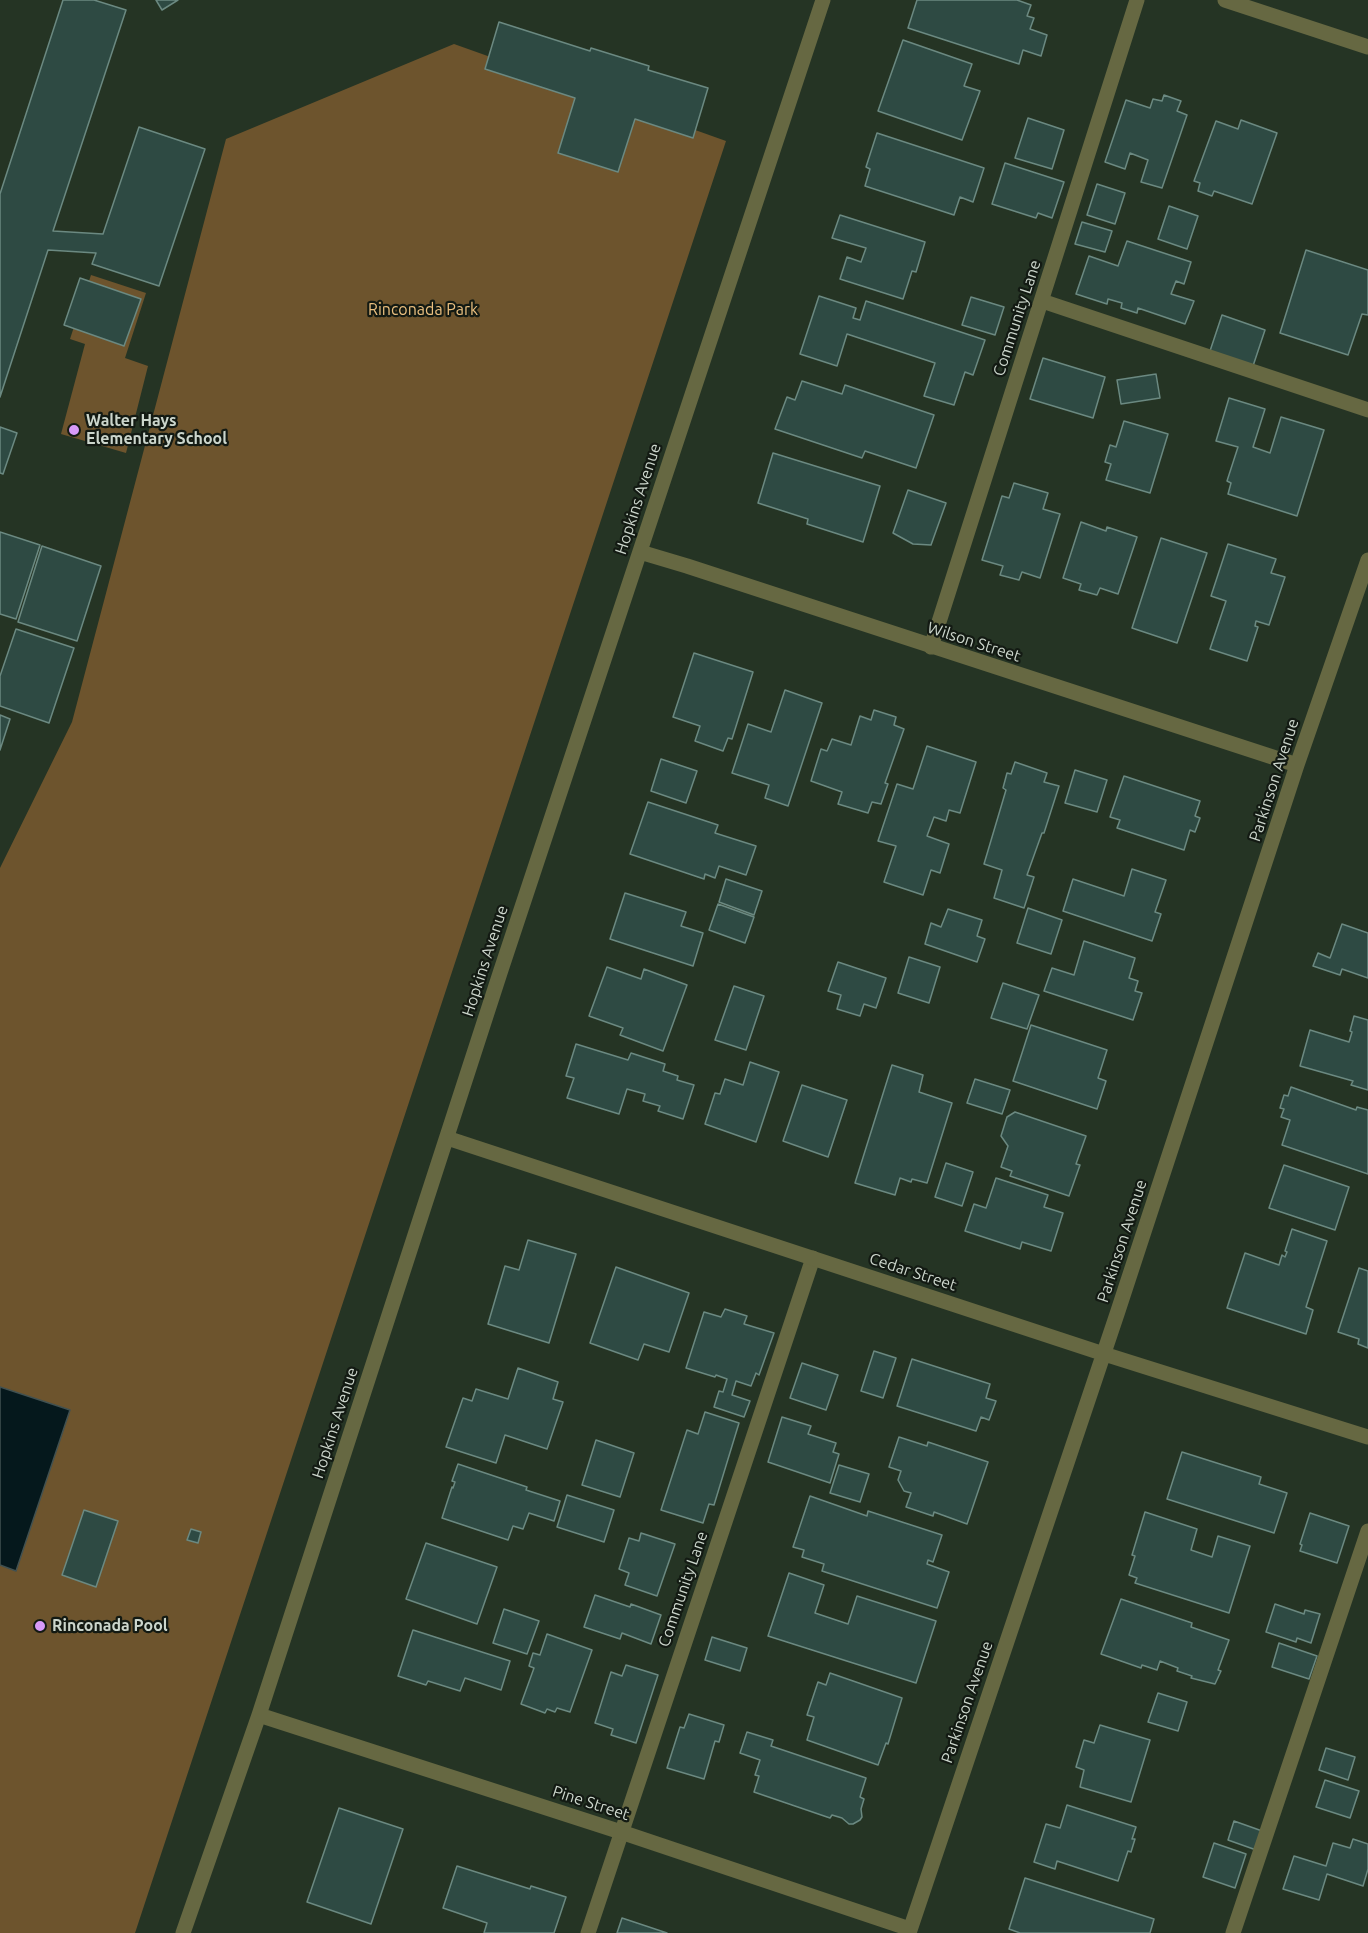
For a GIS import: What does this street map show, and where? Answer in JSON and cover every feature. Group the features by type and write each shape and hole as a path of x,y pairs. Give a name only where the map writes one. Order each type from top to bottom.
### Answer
{"street":[{"name":"Hopkins Avenue","path":"183,1933 259,1715 640,552 824,0"},
{"name":"Community Lane","path":"931,647 1137,0"},
{"path":"1225,0 1368,47"},
{"path":"1042,301 1368,410"},
{"name":"Wilson Street","path":"640,552 1297,765"},
{"name":"Parkinson Avenue","path":"909,1931 1104,1354 1297,765 1368,560"},
{"name":"Cedar Street","path":"447,1138 1104,1354 1368,1437"},
{"name":"Community Lane","path":"588,1933 813,1258"},
{"path":"1233,1933 1368,1531"},
{"name":"Pine Street","path":"259,1715 621,1832 909,1931"}],"green space":[{"name":"Rinconada Park","path":"454,44 726,141 135,1933 0,1933 0,868 72,722 226,139"},
{"path":"91,275 146,293 125,358 148,366 126,453 61,434 85,344 70,339"}],"shaded area":[{"path":"0,1387 70,1410 16,1571 0,1565"}],"building":[{"path":"63,0 94,0 126,10 53,231 103,234 139,127 205,149 159,286 92,264 96,253 48,250 0,397 0,194"},
{"path":"156,0 178,0 162,10"},
{"path":"917,0 1017,0 1031,5 1027,16 1034,18 1030,29 1047,35 1041,56 1023,50 1019,64 908,28"},
{"path":"499,22 590,51 591,48 649,66 648,70 708,88 693,138 635,119 618,172 558,153 575,98 485,69"},
{"path":"903,40 972,64 964,86 980,91 962,140 878,111"},
{"path":"1164,95 1181,101 1177,111 1187,115 1162,188 1141,182 1148,160 1130,153 1125,169 1105,162 1126,100 1150,108 1153,99 1162,101"},
{"path":"1028,118 1064,130 1052,169 1015,158"},
{"path":"1241,120 1277,133 1252,204 1214,191 1212,196 1198,191 1200,183 1194,181 1216,121 1238,129"},
{"path":"877,133 984,168 973,202 960,197 954,215 865,186 870,169 866,167"},
{"path":"1005,163 1064,182 1052,218 1038,213 1036,218 992,204"},
{"path":"1097,184 1125,193 1115,224 1087,215"},
{"path":"1169,206 1198,216 1187,249 1158,239"},
{"path":"840,215 925,242 916,272 912,271 903,299 840,279 847,257 861,262 866,248 832,238"},
{"path":"1082,222 1112,231 1105,252 1075,244"},
{"path":"1127,241 1191,262 1184,284 1176,281 1171,294 1194,301 1185,324 1138,308 1137,313 1121,308 1122,303 1108,299 1107,304 1076,294 1089,256 1118,266"},
{"path":"1306,250 1368,270 1368,315 1362,314 1348,355 1280,333"},
{"path":"80,278 141,299 124,346 64,325"},
{"path":"819,296 856,308 853,318 860,320 866,301 985,340 973,375 965,372 954,405 924,396 935,363 847,334 837,366 800,354"},
{"path":"971,297 1004,307 995,335 962,325"},
{"path":"1222,315 1265,330 1253,366 1210,351"},
{"path":"1043,358 1105,377 1093,418 1030,399"},
{"path":"1156,374 1160,398 1121,404 1117,380"},
{"path":"802,381 842,394 845,385 934,415 916,468 865,451 862,458 775,429 787,397 795,400"},
{"path":"1229,398 1265,409 1253,447 1270,453 1281,417 1324,430 1297,516 1228,494 1231,483 1227,481 1238,447 1216,441"},
{"path":"1124,421 1168,434 1150,493 1106,480 1111,464 1105,462 1110,445 1116,447"},
{"path":"0,427 17,433 3,474 0,473"},
{"path":"773,453 880,486 863,542 807,524 808,519 758,503"},
{"path":"1014,483 1048,493 1043,509 1060,514 1040,578 1022,572 1019,580 1000,575 1003,566 982,560 1002,496 1009,498"},
{"path":"908,490 946,503 931,545 913,544 893,533"},
{"path":"1081,522 1106,531 1107,527 1137,537 1118,594 1100,588 1097,595 1079,590 1081,584 1063,578"},
{"path":"0,532 40,545 16,619 0,614"},
{"path":"1161,538 1207,553 1177,643 1132,628"},
{"path":"1228,544 1276,559 1271,573 1285,577 1269,625 1256,621 1255,626 1258,627 1247,661 1210,649 1226,601 1211,596"},
{"path":"42,546 101,566 77,641 18,622"},
{"path":"16,629 74,648 49,723 0,706 0,676"},
{"path":"694,653 753,672 732,739 728,738 723,751 695,741 700,726 673,717"},
{"path":"785,690 822,703 788,806 765,798 769,785 732,773 748,724 771,732"},
{"path":"874,710 896,717 894,725 904,729 885,783 888,784 881,804 872,802 868,813 838,804 842,792 811,781 821,749 827,751 832,739 851,745 860,716 871,720"},
{"path":"0,715 10,719 0,750"},
{"path":"927,746 976,762 960,813 949,810 946,821 934,817 927,836 949,844 940,873 931,870 923,895 884,882 896,846 878,841 897,784 913,789"},
{"path":"661,759 697,771 686,803 651,791"},
{"path":"1015,762 1047,773 1044,782 1059,786 1027,875 1034,877 1024,908 994,898 1002,870 984,864 1006,790 1003,788 1007,773 1011,774"},
{"path":"1075,770 1107,780 1097,812 1065,803"},
{"path":"1124,776 1200,801 1195,816 1200,818 1195,832 1190,830 1184,850 1117,828 1120,820 1110,817"},
{"path":"648,802 718,825 715,833 756,846 746,875 719,866 715,878 705,874 704,879 630,854"},
{"path":"1132,869 1166,880 1155,912 1161,914 1152,941 1063,911 1073,879 1124,896"},
{"path":"726,879 762,891 754,915 719,902"},
{"path":"625,893 686,912 681,926 703,933 693,966 610,939"},
{"path":"718,904 754,917 745,943 709,930"},
{"path":"1028,908 1062,920 1051,954 1017,943"},
{"path":"948,909 982,920 977,936 985,939 977,962 925,944 931,923 941,927"},
{"path":"1342,924 1368,933 1368,978 1342,969 1340,975 1313,966 1318,953 1330,958"},
{"path":"1084,941 1135,958 1129,978 1138,981 1135,991 1142,993 1133,1020 1044,991 1052,968 1074,975"},
{"path":"909,957 940,967 929,1003 898,993"},
{"path":"838,962 886,978 876,1008 864,1004 860,1016 837,1009 841,995 828,991"},
{"path":"607,967 641,979 644,969 687,985 663,1051 620,1035 623,1028 589,1016"},
{"path":"1003,983 1039,995 1027,1029 991,1018"},
{"path":"734,986 764,996 746,1050 715,1040"},
{"path":"1354,1016 1368,1020 1368,1090 1351,1085 1353,1081 1300,1066 1310,1030 1349,1042"},
{"path":"1031,1025 1107,1050 1098,1078 1106,1081 1097,1109 1013,1081"},
{"path":"576,1044 628,1060 631,1053 665,1064 663,1071 678,1076 677,1080 694,1085 683,1119 658,1111 660,1106 643,1101 645,1094 627,1089 619,1114 567,1098 574,1078 566,1076"},
{"path":"750,1062 779,1072 756,1142 705,1124 715,1093 720,1094 725,1079 743,1085"},
{"path":"892,1065 923,1075 919,1092 952,1103 927,1183 912,1179 911,1182 900,1178 895,1195 855,1183"},
{"path":"975,1079 1010,1090 1002,1114 967,1103"},
{"path":"802,1085 847,1100 828,1157 783,1141"},
{"path":"1291,1087 1356,1110 1357,1107 1368,1110 1368,1174 1282,1145 1290,1120 1281,1117 1284,1109 1280,1108 1284,1095 1288,1096"},
{"path":"1015,1112 1086,1136 1076,1164 1080,1165 1069,1196 1010,1176 1012,1171 1001,1167 1008,1146 1001,1136 1007,1117"},
{"path":"946,1163 973,1172 962,1206 935,1197"},
{"path":"1284,1165 1349,1187 1335,1230 1269,1208"},
{"path":"996,1178 1048,1195 1044,1207 1063,1213 1051,1251 1022,1242 1020,1249 965,1231 974,1204 986,1208"},
{"path":"1292,1229 1327,1241 1306,1307 1313,1310 1306,1334 1227,1308 1245,1253 1279,1265 1282,1255 1285,1257 1287,1252 1285,1251"},
{"path":"528,1240 576,1254 549,1343 488,1324 505,1266 519,1270"},
{"path":"616,1267 689,1293 669,1352 644,1344 638,1360 590,1343"},
{"path":"1359,1268 1368,1271 1368,1348 1358,1344 1359,1339 1338,1332"},
{"path":"725,1309 747,1316 744,1324 774,1333 759,1375 756,1373 751,1386 736,1381 732,1395 750,1401 744,1417 714,1407 719,1391 723,1392 727,1379 686,1368 704,1312 721,1317"},
{"path":"874,1351 896,1358 883,1398 861,1391"},
{"path":"912,1359 990,1384 986,1398 996,1401 989,1420 981,1417 976,1431 897,1406"},
{"path":"802,1363 838,1375 826,1410 790,1398"},
{"path":"518,1368 558,1382 553,1399 563,1402 547,1449 505,1435 496,1463 446,1447 463,1398 472,1401 476,1389 508,1399"},
{"path":"705,1412 739,1423 714,1505 709,1504 703,1523 661,1510 687,1430 698,1434"},
{"path":"782,1417 811,1426 808,1434 836,1443 833,1452 839,1454 830,1483 768,1462"},
{"path":"899,1437 927,1446 928,1442 988,1462 967,1524 934,1512 933,1516 906,1507 911,1493 904,1491 898,1480 901,1471 889,1467"},
{"path":"596,1440 634,1453 620,1497 582,1485"},
{"path":"1182,1452 1261,1477 1259,1484 1287,1493 1274,1533 1167,1499"},
{"path":"458,1464 527,1487 526,1490 560,1501 554,1521 529,1513 523,1529 513,1526 508,1540 442,1518 455,1482 452,1481"},
{"path":"839,1465 869,1474 860,1502 830,1493"},
{"path":"567,1495 614,1510 604,1542 557,1527"},
{"path":"810,1496 867,1516 868,1511 942,1535 933,1562 928,1560 927,1564 949,1572 937,1608 822,1571 824,1564 802,1557 804,1550 793,1547"},
{"path":"84,1510 118,1521 96,1587 62,1575"},
{"path":"1145,1512 1197,1529 1191,1550 1212,1557 1218,1536 1250,1546 1229,1613 1135,1583 1137,1578 1129,1575 1135,1556 1132,1555"},
{"path":"1310,1513 1349,1526 1337,1563 1300,1551"},
{"path":"191,1529 201,1532 198,1543 187,1540"},
{"path":"641,1533 675,1544 657,1596 625,1585 629,1573 619,1569 629,1538 639,1541"},
{"path":"426,1543 497,1567 477,1624 406,1599"},
{"path":"789,1573 824,1585 815,1613 848,1624 857,1596 936,1621 916,1683 768,1636"},
{"path":"595,1595 630,1607 631,1604 661,1615 651,1644 622,1633 620,1639 584,1627"},
{"path":"1121,1599 1192,1623 1191,1627 1229,1640 1215,1684 1191,1678 1192,1676 1177,1671 1178,1668 1160,1661 1157,1670 1142,1665 1141,1668 1101,1654"},
{"path":"1275,1604 1304,1614 1305,1610 1320,1614 1311,1643 1297,1638 1296,1642 1266,1632"},
{"path":"504,1609 539,1621 527,1654 493,1643"},
{"path":"413,1630 510,1661 501,1690 465,1678 460,1691 428,1681 426,1685 398,1676"},
{"path":"547,1634 592,1650 570,1712 557,1708 555,1712 547,1709 545,1713 521,1704 534,1668 529,1666 533,1653 540,1655"},
{"path":"712,1637 747,1648 740,1671 705,1660"},
{"path":"1279,1643 1317,1656 1309,1679 1272,1667"},
{"path":"626,1665 658,1675 636,1743 611,1735 613,1729 595,1723 611,1672 622,1676"},
{"path":"830,1673 902,1698 888,1744 886,1743 878,1765 807,1740 814,1717 807,1715 818,1682 826,1685"},
{"path":"1158,1693 1187,1702 1178,1731 1148,1722"},
{"path":"689,1714 724,1725 719,1742 715,1741 704,1779 667,1768 680,1727 684,1728"},
{"path":"1100,1725 1150,1740 1131,1802 1080,1787 1084,1770 1076,1767 1084,1740 1094,1743"},
{"path":"747,1732 773,1740 771,1746 866,1778 860,1797 864,1799 860,1820 849,1824 842,1818 832,1815 830,1818 754,1792 759,1776 755,1775 760,1760 740,1753"},
{"path":"1326,1748 1355,1757 1348,1780 1319,1770"},
{"path":"1325,1780 1359,1791 1350,1818 1316,1807"},
{"path":"1067,1805 1136,1827 1131,1852 1128,1851 1118,1881 1057,1861 1055,1869 1034,1862 1046,1824 1060,1828"},
{"path":"339,1808 403,1829 371,1924 307,1902"},
{"path":"1234,1821 1265,1832 1259,1851 1228,1840"},
{"path":"1353,1839 1368,1844 1368,1869 1363,1886 1327,1874 1319,1900 1283,1889 1294,1856 1326,1866 1333,1843 1350,1848"},
{"path":"1214,1843 1246,1854 1235,1888 1203,1877"},
{"path":"457,1866 530,1889 531,1886 566,1897 554,1933 484,1933 487,1923 443,1908"},
{"path":"1025,1878 1154,1919 1150,1933 1020,1933 1009,1929"},
{"path":"622,1918 667,1933 617,1933"}],"place":[{"name":"Walter Hays Elementary School","path":"74,430"},
{"name":"Rinconada Pool","path":"40,1626"}]}
